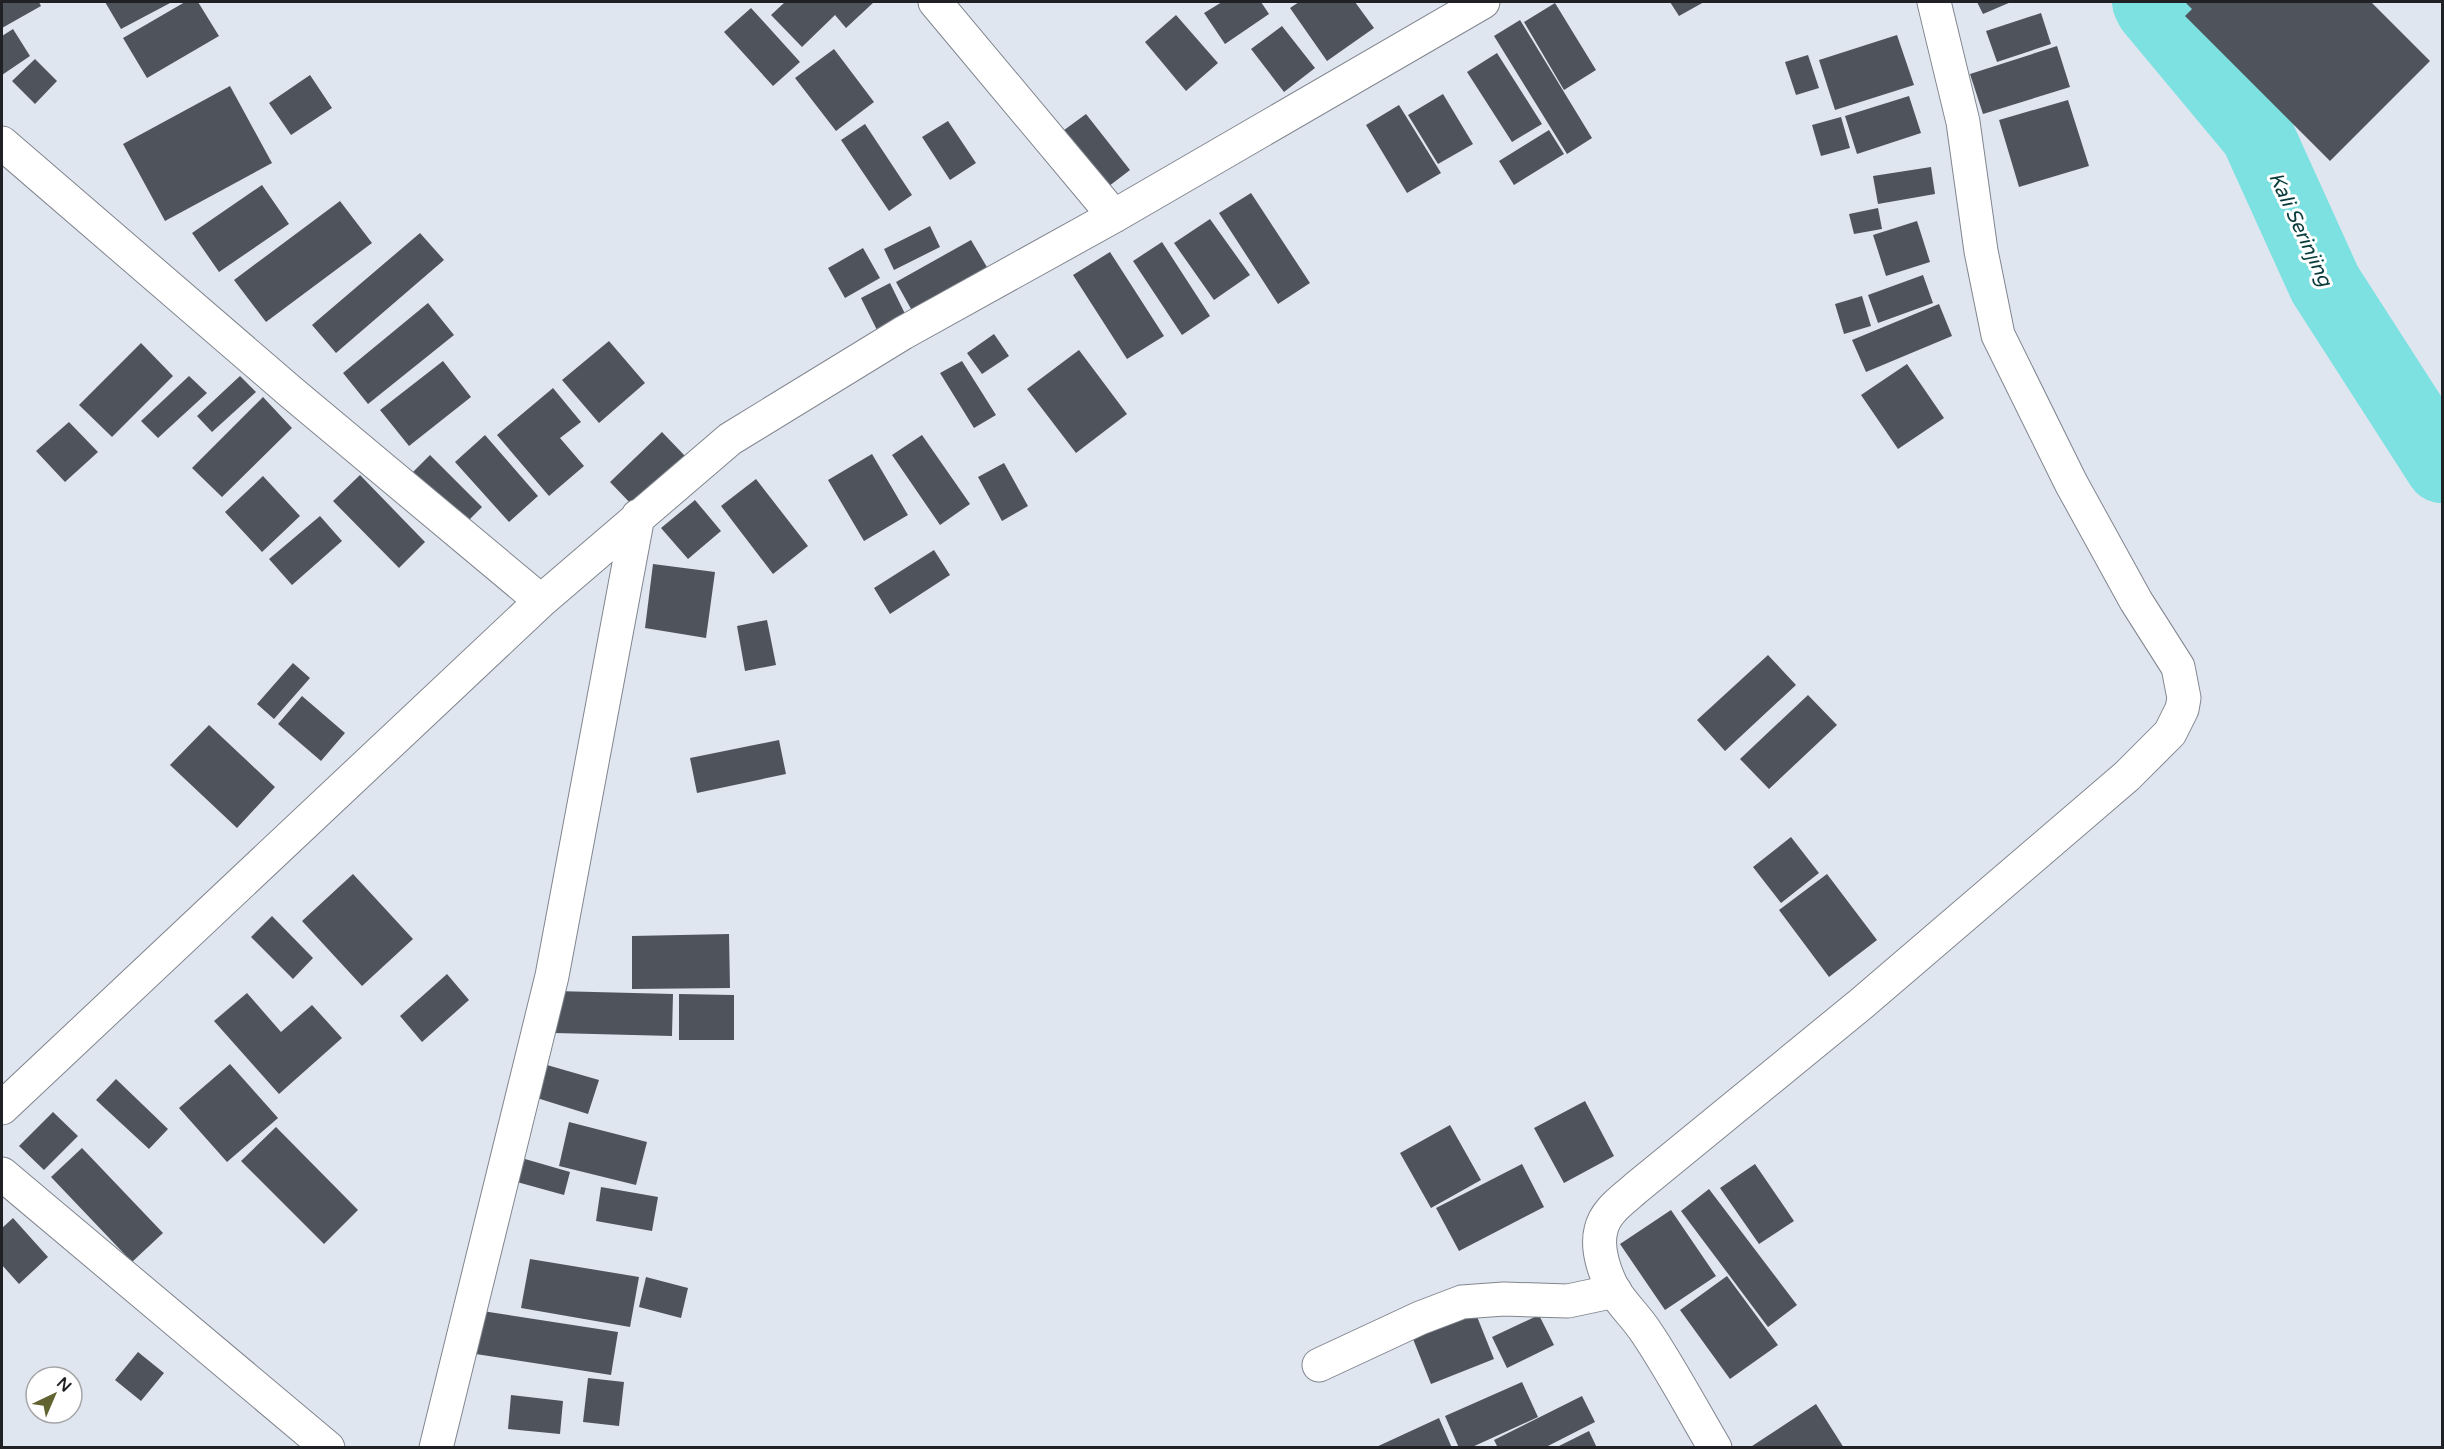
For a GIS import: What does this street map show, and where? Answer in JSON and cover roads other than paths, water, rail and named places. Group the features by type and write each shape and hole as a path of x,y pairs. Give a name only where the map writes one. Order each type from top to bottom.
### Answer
{"street":[{"path":"935,2 1114,216"},
{"path":"2,1108 541,601 730,439 903,333 1114,216 1483,2"},
{"path":"1715,1448 1646,1332 1615,1291 1602,1261 1601,1229 1614,1207 1861,1004 2127,776 2170,733 2182,709 2184,698 2178,667 2136,601 2071,483 1998,335 1981,251 1963,122 1934,2"},
{"path":"2,143 292,393 541,601"},
{"path":"436,1448 552,976 638,516"},
{"path":"2,1174 328,1448"},
{"path":"1319,1365 1420,1318 1462,1302 1504,1299 1568,1301 1615,1291"}],"waterway":[{"name":"Kali Serinjing","path":"2149,2 2257,134 2325,284 2442,466"}]}
